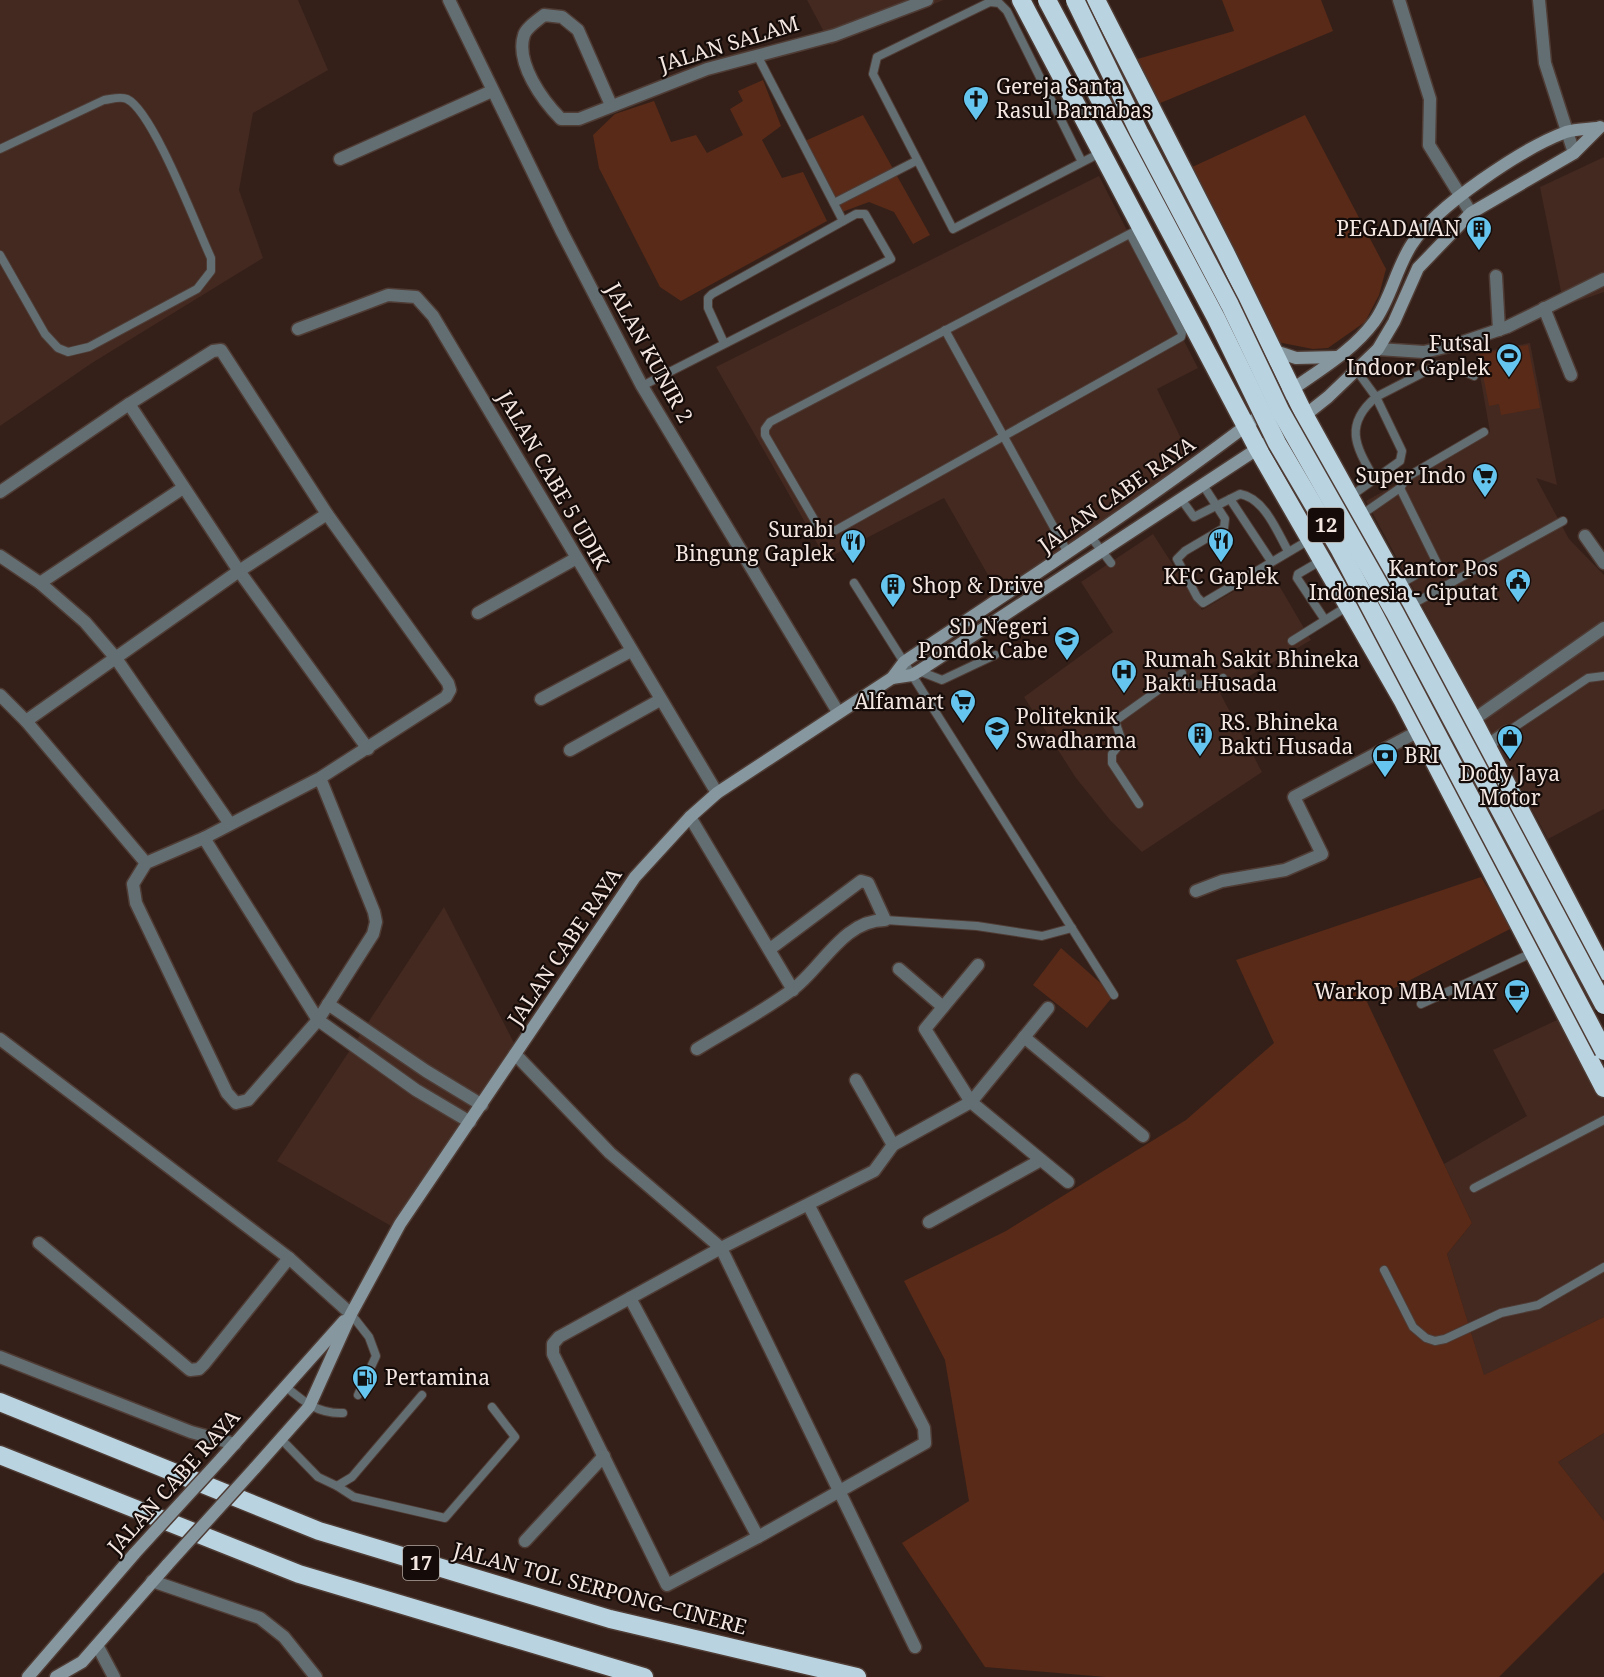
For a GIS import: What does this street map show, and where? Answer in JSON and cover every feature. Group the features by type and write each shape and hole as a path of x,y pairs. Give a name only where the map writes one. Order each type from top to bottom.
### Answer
{"highway":[{"path":"1021,0 1102,152 1135,231 1419,731 1532,953 1604,1088"},
{"name":"12","path":"1047,0 1216,318 1277,443 1340,550 1604,1052"},
{"name":"12","path":"1075,0 1286,422 1395,613 1604,1005"},
{"path":"1096,0 1225,252 1270,350 1473,720 1604,971"},
{"path":"1218,374 1237,372 1270,350"},
{"path":"1283,492 1292,475 1304,468 1333,466"},
{"name":"JALAN TOL SERPONG–CINERE","path":"0,1402 320,1531 610,1619 857,1677"},
{"name":"17","path":"0,1455 299,1574 644,1677"}],"main road":[{"path":"1567,131 1601,126"},
{"name":"JALAN CABE RAYA","path":"56,1677 82,1662 309,1407 351,1314 400,1224 635,877 690,817 717,794 838,712 892,678 916,673 1305,416 1357,371 1378,349 1394,322 1418,268 1471,213 1574,153 1601,126"},
{"name":"JALAN CABE RAYA","path":"892,678 904,662 1068,553 1213,452 1292,390 1340,357 1376,320 1412,243 1428,224 1459,196 1511,162 1567,131"},
{"path":"1270,350 1296,358 1340,357"},
{"name":"JALAN CABE RAYA","path":"28,1677 135,1553 351,1314"}],"street":[{"name":"JALAN KUNIR 2","path":"449,0 492,91 642,386 838,712"},
{"name":"JALAN SALAM","path":"611,105 578,30 562,17 544,15 524,33 522,52 529,73 561,119 579,119 707,69 758,57 814,38 835,35 927,0"},
{"path":"1399,0 1430,99 1429,145 1471,213"},
{"path":"1539,0 1545,63 1574,153"},
{"path":"340,159 492,91"},
{"path":"1497,276 1499,330"},
{"path":"1378,349 1409,352 1435,350 1499,330 1604,279"},
{"name":"JALAN CABE 5 UDIK","path":"298,329 388,295 400,294 416,297 433,316 575,559 717,794"},
{"path":"1544,308 1571,375"},
{"path":"0,492 129,404 213,351 221,350 327,514 448,682 450,690 446,697 368,749 320,778 204,838 146,863 133,884 136,903 227,1093 236,1103 248,1100 318,1020 373,934 376,922 320,778"},
{"path":"129,404 239,571 368,749"},
{"path":"40,583 183,488"},
{"path":"26,721 239,571 327,514"},
{"path":"1585,536 1604,563"},
{"path":"0,556 40,583 86,622 115,657 230,824"},
{"path":"478,613 575,559"},
{"path":"1473,720 1604,628"},
{"path":"541,699 631,651"},
{"path":"0,695 26,721 146,863"},
{"path":"570,750 660,700"},
{"path":"1196,891 1222,881 1285,870 1322,854 1294,797 1419,731"},
{"path":"1486,746 1507,732"},
{"path":"690,817 793,990"},
{"path":"204,838 318,1020 416,1090 470,1122"},
{"path":"697,1049 793,990 854,929 873,920 885,920 868,883 861,881 770,949"},
{"path":"978,964 925,1029 971,1102 1068,1182"},
{"path":"899,969 943,1007"},
{"path":"328,1004 426,1071 482,1105"},
{"path":"808,1206 926,1437 919,1448 667,1585 552,1349 559,1337 721,1248 874,1171 893,1145 971,1102 1048,1008"},
{"path":"1024,1037 1143,1136"},
{"path":"0,1039 289,1258 351,1314"},
{"path":"515,1054 610,1153 721,1248 915,1647"},
{"path":"856,1080 893,1145"},
{"path":"929,1222 1041,1160"},
{"path":"39,1243 190,1370 199,1369 204,1364 289,1258"},
{"path":"630,1298 758,1537"},
{"path":"0,1357 192,1432 235,1444"},
{"path":"525,1541 604,1456"},
{"path":"152,1581 260,1618 284,1637 316,1677"},
{"path":"97,1645 114,1677"}],"lane":[{"path":"1082,162 1007,11 999,3 990,2 877,57 873,64 873,74 953,229 1102,152"},
{"path":"758,57 843,221"},
{"path":"0,149 104,100 119,97 127,99 140,111 161,147 211,258 211,271 197,289 89,347 68,352 58,348 45,334 0,255"},
{"path":"834,203 916,161"},
{"path":"642,386 891,259 865,214 856,214 708,298 708,308 724,343"},
{"path":"1135,231 1182,336 829,534 822,533 765,435 765,429 771,422 945,330 1135,231"},
{"path":"945,330 1068,553"},
{"path":"1375,480 1359,451 1355,426 1368,404 1438,365 1459,369 1474,376"},
{"path":"1357,371 1376,398 1402,452 1400,461 1407,477"},
{"path":"1360,516 1400,488 1407,477 1484,432"},
{"path":"1350,497 1400,461"},
{"path":"1203,485 1225,519 1224,528 1185,551 1177,559 1197,597 1203,603 1209,602 1271,561 1310,540"},
{"path":"1398,585 1437,563 1400,488"},
{"path":"1181,499 1194,517 1240,494 1256,500 1288,551"},
{"path":"1230,499 1271,561"},
{"path":"1409,607 1563,521"},
{"path":"1091,537 1111,563"},
{"path":"1322,560 1298,574 1297,578 1325,620"},
{"path":"854,583 904,662 916,673 1114,995"},
{"path":"1292,641 1348,606"},
{"path":"916,673 942,680 995,655"},
{"path":"1139,804 1112,763 1112,754 1122,741 1115,721 1182,673"},
{"path":"1507,732 1588,678 1604,676"},
{"path":"1191,684 1210,685 1223,678"},
{"path":"885,920 977,926 1042,936 1072,928"},
{"path":"1421,1004 1532,953"},
{"path":"1474,1188 1604,1120"},
{"path":"1384,1270 1413,1328 1426,1338 1435,1341 1445,1339 1501,1313 1538,1305 1604,1267"},
{"path":"351,1314 369,1337 376,1356 358,1395"},
{"path":"285,1386 309,1407 331,1413 343,1413"},
{"path":"337,1486 352,1477 422,1395"},
{"path":"282,1440 318,1477 354,1497 445,1518 515,1437 492,1407"}],"shaded area":[{"path":"0,0 298,0 328,70 253,113 239,190 263,258 92,363 0,426"},
{"path":"807,0 944,0 831,45"},
{"path":"1222,0 1321,0 1333,31 1158,104 1134,60 1234,31"},
{"path":"763,80 781,126 762,140 782,178 803,172 827,221 681,301 660,287 599,168 593,135 615,114 654,101 671,142 696,135 707,153 743,135 730,109 743,101 738,91"},
{"path":"863,115 930,235 913,244 894,212 869,202 842,212 805,141"},
{"path":"1305,115 1386,269 1379,295 1365,322 1328,348 1313,349 1277,342 1190,168"},
{"path":"1604,157 1604,292 1564,306 1540,187"},
{"path":"1099,176 1198,368 1157,389 1194,465 1000,596 944,498 826,559 716,367"},
{"path":"1530,343 1557,485 1536,478 1569,539 1604,575 1604,809 1548,839 1366,501 1490,432 1476,353"},
{"name":"Futsal Indoor Gaplek","path":"1528,345 1540,408 1501,415 1499,404 1489,406 1479,354"},
{"name":"Rumah Sakit Bhineka Bakti Husada","path":"1153,534 1202,610 1270,570 1311,640 1220,693 1262,772 1142,852 1110,820 1076,778 1024,697 1113,632 1081,582"},
{"path":"1481,877 1512,928 1367,1002 1472,1223 1447,1254 1484,1375 1604,1317 1604,1433 1558,1462 1604,1521 1604,1572 1499,1677 1106,1677 985,1667 902,1543 969,1501 945,1360 904,1281 1006,1231 1186,1120 1274,1043 1236,960"},
{"path":"444,907 514,1043 391,1226 277,1161"},
{"path":"1061,948 1114,995 1087,1028 1033,985"},
{"path":"1574,1012 1604,1079 1604,1317 1484,1376 1447,1254 1472,1223 1444,1164 1527,1116 1493,1050"},
{"path":"1604,1433 1604,1521 1558,1462"}],"place":[{"name":"Gereja Santa Rasul Barnabas","path":"976,122"},
{"name":"PEGADAIAN","path":"1479,252"},
{"name":"Futsal Indoor Gaplek","path":"1509,379"},
{"name":"Super Indo","path":"1485,499"},
{"name":"KFC Gaplek","path":"1221,564"},
{"name":"Surabi Bingung Gaplek","path":"853,565"},
{"name":"Kantor Pos Indonesia - Ciputat","path":"1518,604"},
{"name":"Shop & Drive","path":"893,609"},
{"name":"SD Negeri Pondok Cabe","path":"1067,662"},
{"name":"Rumah Sakit Bhineka Bakti Husada","path":"1124,695"},
{"name":"Alfamart","path":"963,725"},
{"name":"Politeknik Swadharma","path":"997,752"},
{"name":"RS. Bhineka Bakti Husada","path":"1200,758"},
{"name":"Dody Jaya Motor","path":"1510,761"},
{"name":"BRI","path":"1385,779"},
{"name":"Warkop MBA MAY","path":"1517,1015"},
{"name":"Pertamina","path":"365,1401"}]}
